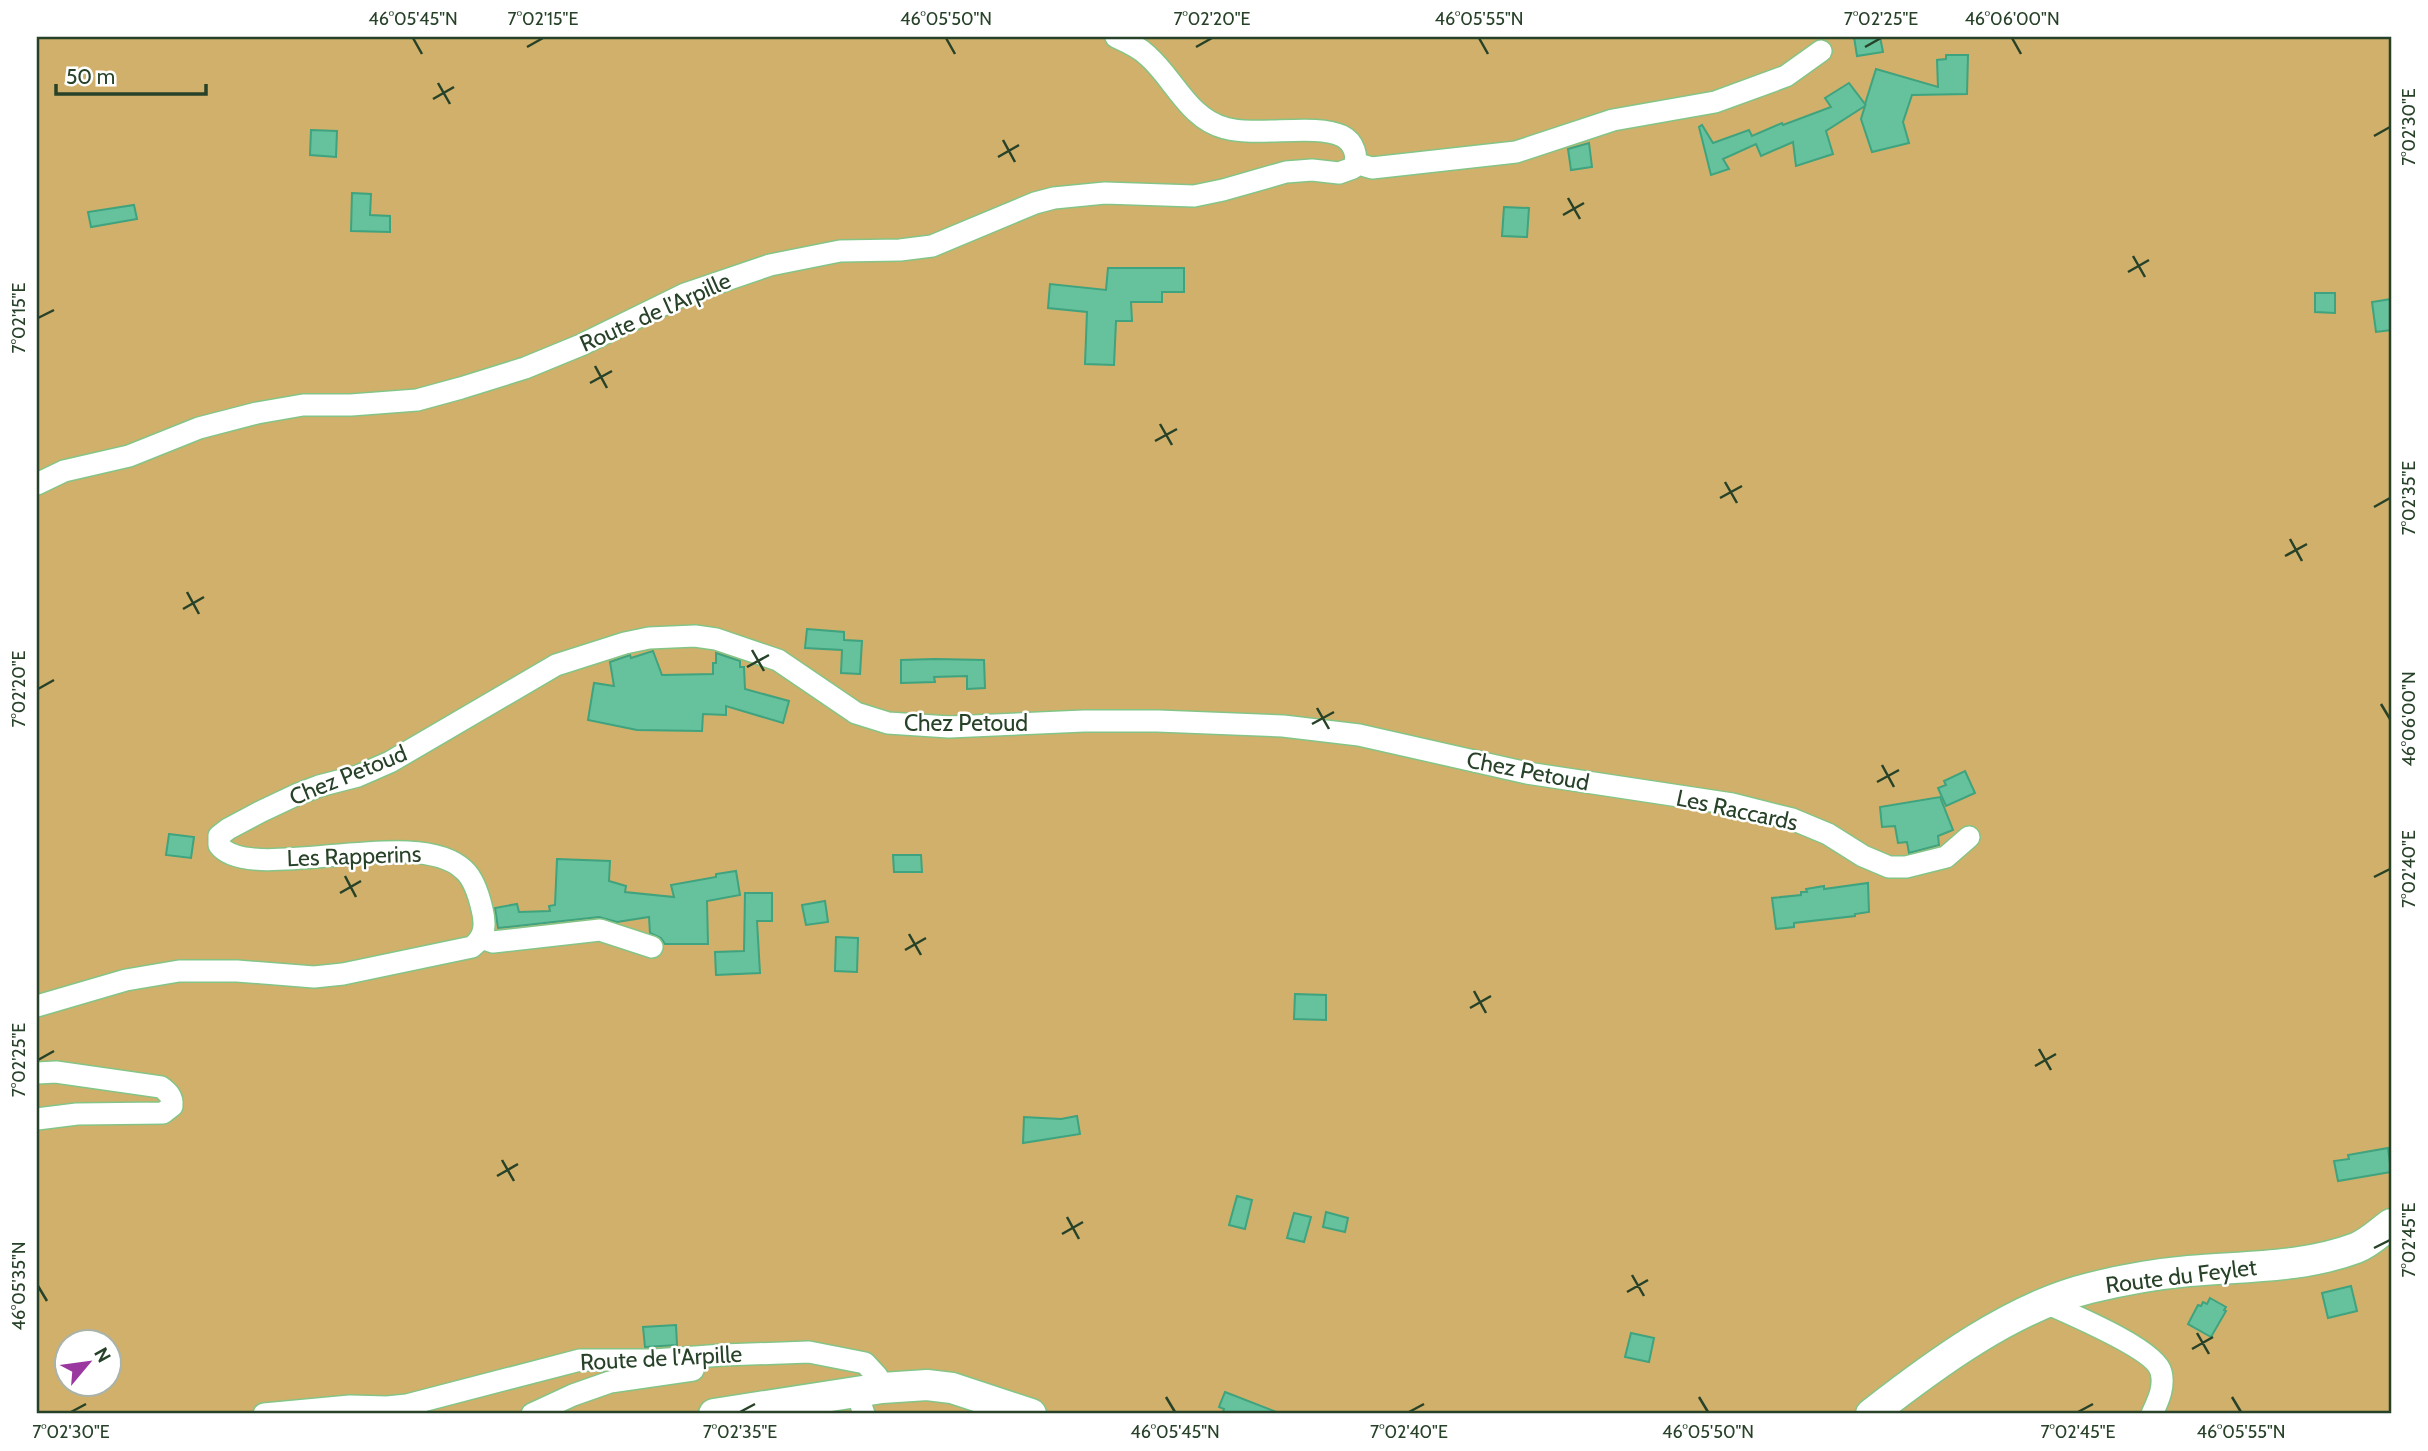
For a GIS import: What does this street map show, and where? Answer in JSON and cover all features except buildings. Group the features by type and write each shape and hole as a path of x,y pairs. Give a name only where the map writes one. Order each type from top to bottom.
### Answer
{"street":[{"path":"1116,37 1148,55 1190,105 1216,125 1231,130 1311,131 1337,135 1352,145 1356,163 1372,168 1516,152 1606,122 1695,107 1786,76 1821,51"},
{"name":"Route de l'Arpille","path":"37,484 64,471 129,456 199,428 257,413 303,405 351,405 416,400 461,388 525,368 581,345 685,294 770,265 833,252 932,246 1035,203 1054,198 1105,192 1194,196 1293,170 1345,173 1356,163"},
{"name":"Chez Petoud","path":"218,840 222,832 262,811 319,786 348,779 390,762 556,665 585,654 649,638 695,636 716,639 778,660 856,713 888,723 948,727 1071,721 1158,721 1283,726 1359,736 1527,773 1653,792"},
{"name":"Les Raccards","path":"1653,792 1732,804 1793,819 1828,834 1863,856 1889,867 1906,867 1939,860 1969,837"},
{"name":"Les Rapperins","path":"218,840 222,849 231,856 258,859 376,852 441,855 464,869 476,890 485,924 481,938"},
{"path":"37,1006 126,980 179,971 237,971 303,977 343,974 462,951 472,947 481,938 493,942 600,930 652,947"},
{"path":"37,1073 56,1072 161,1087 169,1093 173,1103 163,1114 77,1114 37,1119"},
{"name":"Route du Feylet","path":"1871,1414 1922,1376 1996,1328 2044,1301 2137,1278 2316,1260 2359,1247 2391,1224"},
{"path":"2044,1301 2152,1357 2158,1365 2162,1379 2159,1399 2152,1414"},
{"name":"Route de l'Arpille","path":"264,1414 300,1409 407,1405 580,1360 654,1360 723,1354 809,1352 865,1363 877,1377 868,1398"},
{"path":"532,1414 610,1382 696,1370 723,1354"},
{"path":"714,1414 868,1398 927,1385 952,1388 1031,1414"}],"shaded area":[{"path":"37,37 2391,37 2391,1414 37,1414"}]}
